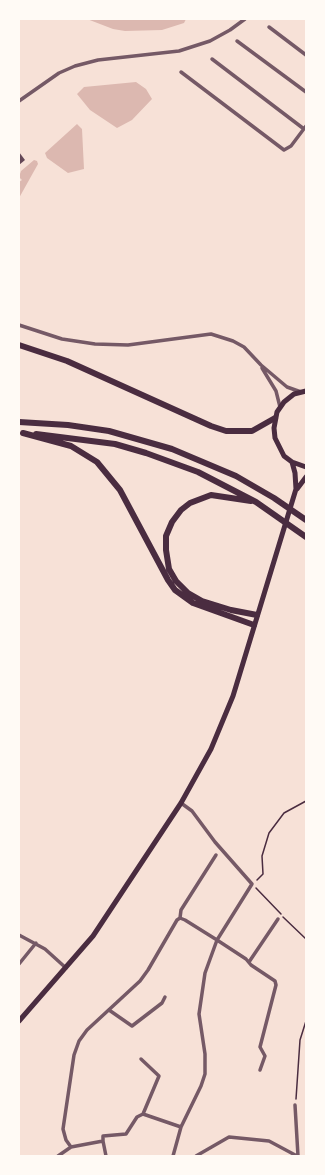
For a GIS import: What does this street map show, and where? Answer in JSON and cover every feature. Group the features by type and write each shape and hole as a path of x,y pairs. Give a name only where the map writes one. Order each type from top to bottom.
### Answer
{"highway":[{"path":"19,345 67,361 211,426 226,431 252,430 275,418"},
{"path":"19,422 68,425 109,431 172,449 236,476 274,498 306,520"},
{"path":"21,433 55,435 115,444 146,453 198,472 256,502 304,536"},
{"path":"21,433 71,446 97,462 120,490 168,580 175,590 193,603 254,625"},
{"path":"256,502 211,495 190,503 181,510 172,522 166,536 166,550 169,569 176,581 188,593 202,601 231,610 257,615"}],"main road":[{"path":"304,391 288,398 280,407 275,418 274,433 278,448 292,462 306,467"},
{"path":"19,1021 93,936 181,802 211,749 230,703 296,489 296,477 292,462"},
{"path":"296,489 306,476"}],"street":[{"path":"19,101 53,77 74,66 98,60 179,51 210,41 230,30 244,19"},
{"path":"269,27 306,55"},
{"path":"237,41 306,92"},
{"path":"181,72 279,148 284,150 291,146 305,128 212,59"},
{"path":"19,325 62,339 95,344 128,345 211,334 238,344 261,366 287,387 304,391"},
{"path":"261,366 276,391 280,407"},
{"path":"173,1156 181,1126 201,1086 204,1074 200,1003 204,973 218,940 252,884 222,850 192,811 181,802"},
{"path":"71,1146 66,1140 63,1129 74,1055 82,1036 144,976 174,922 180,918 181,910 216,855"},
{"path":"180,918 218,940 274,981 276,985 260,1047 265,1056 260,1070"},
{"path":"249,962 278,919"},
{"path":"19,935 45,949 66,968"},
{"path":"19,964 36,943"},
{"path":"109,1010 132,1026 162,1003 165,997"},
{"path":"106,1156 103,1136 129,1132 137,1117 143,1114 159,1079 157,1073 141,1058"},
{"path":"295,1105 298,1156"},
{"path":"143,1114 181,1126"},
{"path":"196,1156 228,1137 269,1141 298,1156"},
{"path":"58,1156 71,1146 104,1141"}],"path":[{"path":"306,800 289,809 276,821 269,833 262,856 263,874 252,884 306,938"},
{"path":"295,1105 300,1040 306,1021"}],"shaded area":[{"path":"87,19 186,19 184,23 162,30 125,31 113,29"},
{"path":"136,82 146,89 152,99 132,120 117,128 90,110 77,94 84,87"},
{"path":"77,124 82,129 84,169 68,173 47,158 45,153"},
{"path":"34,160 37,161 38,164 19,198 19,182 22,180 19,177 21,171"}],"building":[{"path":"19,152 25,160 19,165"}]}
